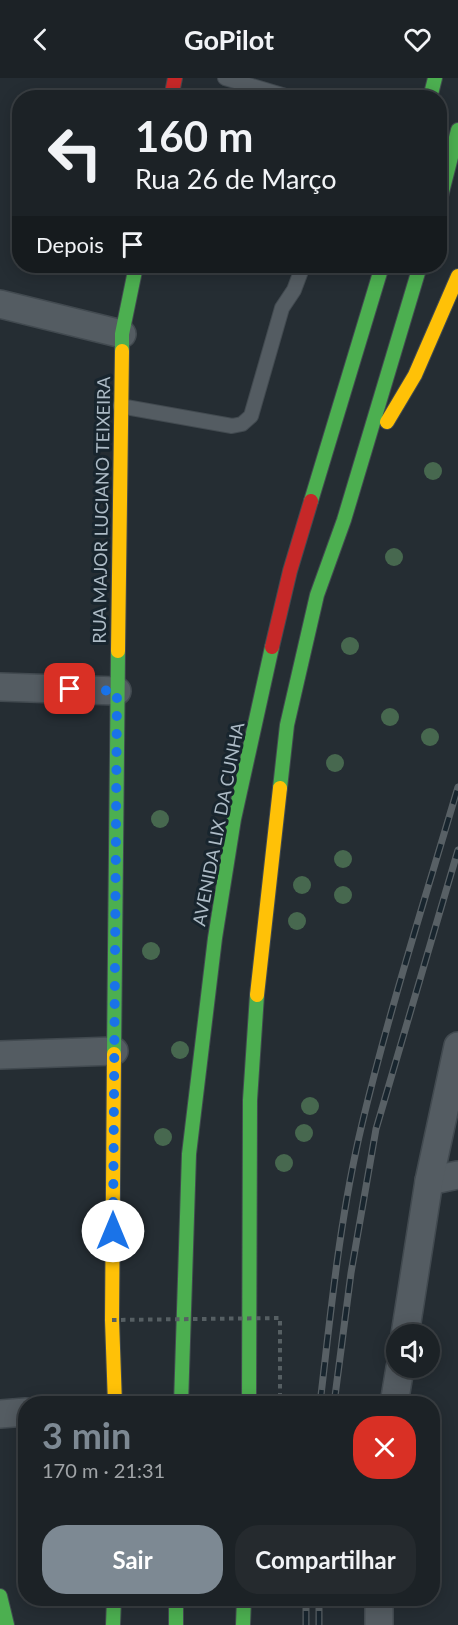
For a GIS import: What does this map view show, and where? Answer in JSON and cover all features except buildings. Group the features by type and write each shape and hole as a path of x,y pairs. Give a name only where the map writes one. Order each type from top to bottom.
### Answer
{"main road":[{"path":"447,173 458,130"},
{"name":"RUA MAJOR LUCIANO TEIXEIRA","path":"115,1396 112,1320 120,406 122,334 135,273"},
{"name":"AVENIDA LIX DA CUNHA","path":"181,1396 189,1154 215,938 234,819 285,591 380,273"},
{"path":"249,1396 250,1100 256,1004 270,860 287,725 317,595 344,520 418,273"},
{"path":"360,468 415,375 458,276"},
{"path":"0,1596 7,1625"},
{"path":"113,1625 114,1606"},
{"path":"176,1606 176,1625"},
{"path":"243,1625 244,1606"}],"street":[{"path":"0,304 122,334"},
{"path":"0,687 117,691"},
{"path":"407,1324 429,1181 458,1046"},
{"path":"0,1055 114,1051"},
{"path":"429,1181 458,1175"},
{"path":"395,1396 398,1378"},
{"path":"0,1414 18,1413"},
{"path":"378,1625 379,1606"}],"lane":[{"path":"225,78 265,90"},
{"path":"120,406 232,426 242,424 251,416 282,308 294,290 300,273"}],"path":[{"path":"112,1320 280,1318 280,1396"}],"railway":[{"path":"321,1396 332,1298 354,1159 396,997 458,787"},
{"path":"335,1396 351,1273 376,1129 458,850"},
{"path":"306,1606 306,1625"},
{"path":"319,1606 319,1625"}],"traffic: fast":[{"path":"432,90 435,78"},
{"path":"447,173 458,130"},
{"path":"122,351 122,334 135,273"},
{"path":"311,501 380,273"},
{"path":"280,788 287,725 317,595 344,520 418,273"},
{"path":"181,1396 189,1154 215,938 234,819 272,647"},
{"path":"114,1054 118,651"},
{"path":"249,1396 250,1100 257,995"},
{"path":"0,1596 7,1625"},
{"path":"113,1625 114,1606"},
{"path":"176,1606 176,1625"},
{"path":"243,1625 244,1606"}],"traffic: slow":[{"path":"387,422 415,375 458,276"},
{"path":"118,651 122,351"},
{"path":"257,995 280,788"},
{"path":"114,1054 112,1320 115,1396"}],"traffic: jam":[{"path":"173,90 175,78"},
{"path":"272,647 290,571 311,501"}],"route":[{"path":"70,689 117,691 113,1231"}]}
